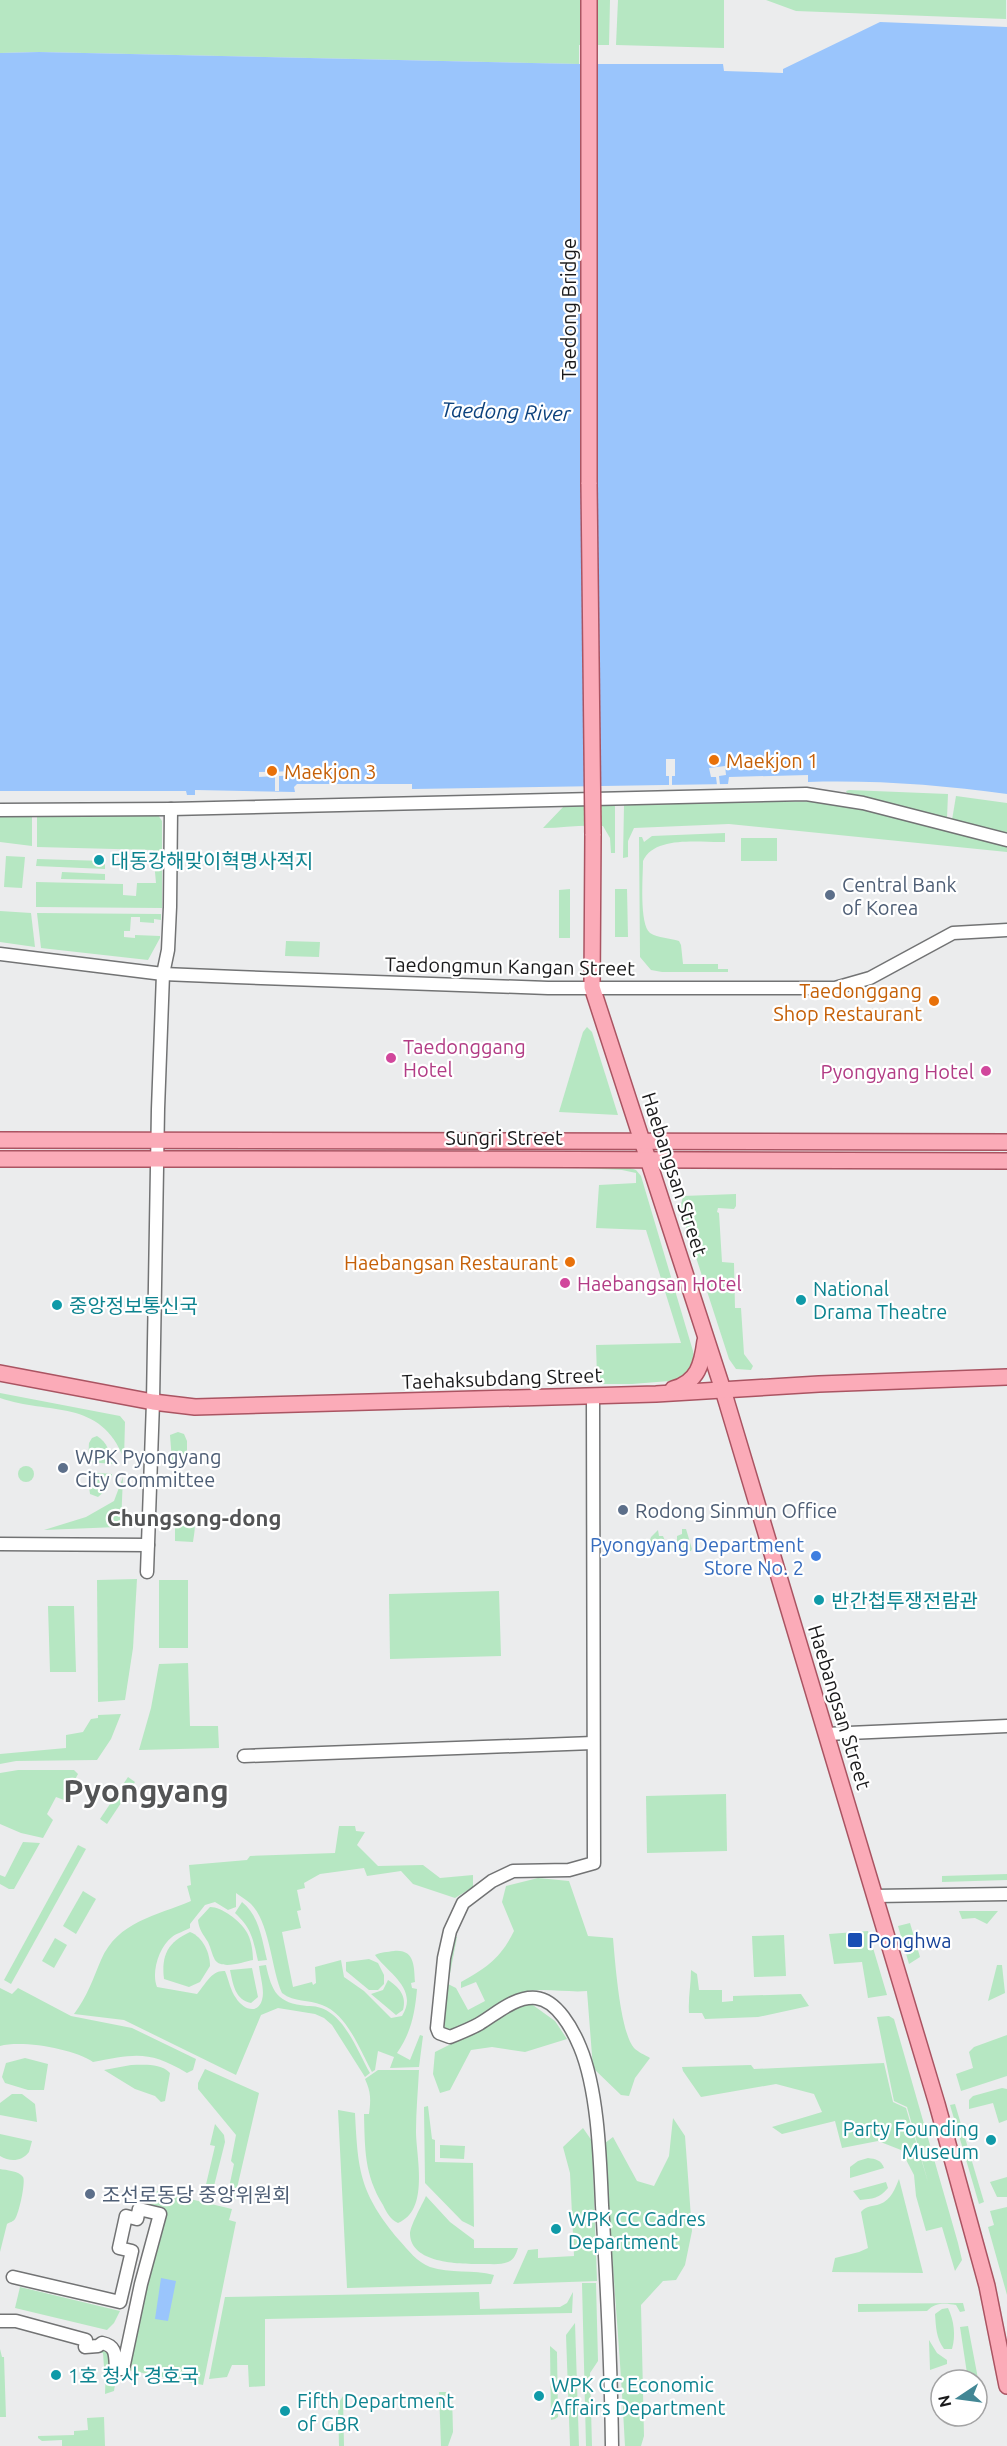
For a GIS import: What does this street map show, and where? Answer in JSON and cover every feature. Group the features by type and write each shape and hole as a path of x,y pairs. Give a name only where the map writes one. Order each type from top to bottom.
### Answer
{"main road":[{"name":"Taedong Bridge","path":"589,0 592,834"},
{"name":"Haebangsan Street","path":"592,834 592,987 723,1390 968,2211 993,2310 1007,2386"},
{"name":"Sungri Street","path":"0,1140 1007,1142"},
{"name":"Sungri Street","path":"0,1159 1007,1161"},
{"path":"656,1394 680,1388 693,1380 702,1362 705,1335"},
{"name":"Taehaksubdang Street","path":"0,1373 153,1402 195,1407 656,1394 1007,1377"}],"street":[{"path":"0,810 171,809 806,794 863,803 1007,840"},
{"path":"147,1572 153,1402 157,1140 164,974 169,939 171,809"},
{"name":"Taedongmun Kangan Street","path":"0,954 164,974 548,988 835,988 870,978 953,933 1007,930"},
{"path":"593,1396 594,1863 569,1870 513,1871 492,1881 463,1903 450,1931 444,1958 437,2028 443,2036 450,2037 478,2025 504,2007 521,2000 537,1998 556,2009 570,2027 581,2049 592,2096 599,2151 611,2351 612,2446"},
{"path":"0,1544 148,1545"},
{"path":"826,1734 1007,1726"},
{"path":"244,1756 593,1743"},
{"path":"874,1896 1007,1894"},
{"path":"0,2321 16,2321 86,2340 85,2347 98,2346 102,2343 110,2345 115,2351 116,2369 123,2368 141,2284 160,2214 139,2209 137,2219 126,2216 119,2248 132,2251 120,2302 13,2277"}],"green space":[{"path":"0,0 610,0 609,45 579,45 579,64 0,53"},
{"path":"618,0 724,0 724,48 616,45"},
{"path":"766,0 1006,0 1006,19 796,11"},
{"path":"846,791 948,794 947,818 847,793"},
{"path":"956,796 1007,803 1007,834 952,820"},
{"path":"830,801 1007,845 1007,852 729,824 634,828 628,841 628,857 623,858 624,805"},
{"path":"615,804 615,853 611,853 610,838 603,826 543,828 565,805"},
{"path":"0,812 32,812 32,846 0,842"},
{"path":"37,812 158,815 162,821 162,908 36,907 36,882 123,884 123,895 136,896 137,883 156,883 153,850 37,847"},
{"path":"725,833 725,842 679,842 658,847 649,853 643,861 642,899 644,920 650,933 679,941 683,964 718,964 718,969 728,969 728,972 651,970 640,957 639,837 642,837 644,842 652,836"},
{"path":"741,838 777,838 777,861 741,861"},
{"path":"6,856 25,857 22,888 4,887"},
{"path":"37,859 105,861 105,869 36,866"},
{"path":"62,872 105,874 105,880 61,879"},
{"path":"570,889 570,938 559,938 559,890"},
{"path":"615,889 627,889 628,937 615,937"},
{"path":"0,911 31,913 35,947 0,942"},
{"path":"37,913 161,914 161,920 154,919 154,923 140,922 140,917 131,917 130,931 124,931 124,937 135,938 135,935 160,936 160,938 148,960 41,948"},
{"path":"286,941 320,942 319,957 285,956"},
{"path":"587,1027 592,1032 618,1115 559,1112 583,1032"},
{"path":"627,1167 636,1170 641,1176 693,1351 695,1363 682,1380 602,1384 597,1376 596,1345 681,1343 646,1230 596,1228 599,1185 636,1183 636,1173 581,1168"},
{"path":"736,1194 734,1209 718,1208 717,1212 719,1213 722,1262 734,1263 735,1308 741,1308 744,1354 753,1366 751,1370 736,1369 729,1359 680,1208 683,1196"},
{"path":"0,1393 120,1416 125,1422 124,1459 114,1440 102,1426 88,1417 18,1403 0,1398"},
{"path":"178,1432 184,1434 187,1441 187,1455 176,1463 172,1461 170,1435"},
{"path":"97,1436 108,1448 113,1464 88,1462 89,1443"},
{"path":"23,1466 29,1466 34,1474 32,1480 23,1482 18,1477 18,1471"},
{"path":"87,1472 112,1474 108,1488 98,1497 90,1494"},
{"path":"123,1477 121,1524 117,1527 44,1530 86,1517 114,1501"},
{"path":"175,1515 188,1517 194,1521 193,1542 175,1541"},
{"path":"682,1529 686,1529 691,1551 653,1551 649,1543 658,1530 659,1536 663,1536 666,1543 677,1542 677,1536 682,1534"},
{"path":"137,1579 133,1648 125,1700 98,1702 97,1580"},
{"path":"159,1580 188,1580 188,1648 159,1648"},
{"path":"499,1591 501,1656 390,1659 389,1594"},
{"path":"48,1606 74,1606 76,1672 50,1672"},
{"path":"188,1663 190,1726 218,1726 219,1748 139,1750 151,1708 159,1664"},
{"path":"121,1714 111,1739 97,1760 16,1761 0,1764 0,1754 66,1748 66,1735 83,1732 91,1719 98,1718 98,1715"},
{"path":"18,1770 74,1770 78,1774 64,1800 56,1797 47,1814 53,1820 43,1838 21,1833 0,1824 0,1773"},
{"path":"128,1777 135,1782 107,1824 100,1819"},
{"path":"726,1794 727,1851 647,1853 646,1796"},
{"path":"339,1826 355,1826 356,1831 365,1832 357,1845 378,1866 423,1865 440,1878 473,1875 473,1887 455,1898 413,1884 401,1871 367,1876 364,1868 320,1874 304,1883 305,1888 297,1890 301,1910 297,1911 301,1928 282,1932 293,1987 312,1982 313,1985 316,1983 315,1967 341,1960 344,1977 364,1991 391,2018 402,2016 407,1998 400,1982 375,1955 401,1951 410,1956 415,1982 411,1983 412,1988 417,1989 416,1998 409,2030 397,2053 410,2060 420,2035 423,2036 419,2067 390,2068 394,2057 378,2051 375,2070 372,2072 352,2034 339,2016 322,2005 292,1998 282,1993 262,1922 251,1904 236,1893 236,1907 228,1910 215,1902 205,1905 190,1924 190,1928 167,1941 157,1960 155,1981 157,1987 197,1994 212,1975 225,1971 232,1992 239,2002 253,2009 260,2005 263,1996 259,1966 266,1965 274,1989 282,1999 324,2009 336,2017 353,2040 370,2073 365,2077 332,2025 315,2014 278,2008 261,2015 236,2075 124,2020 74,2014 108,1947 117,1936 139,1922 191,1901 187,1886 191,1885 189,1865 247,1860 250,1856 335,1853"},
{"path":"23,1842 40,1843 14,1889 9,1889 0,1884 0,1875 5,1877"},
{"path":"78,1845 86,1849 11,1984 4,1980"},
{"path":"1007,1874 1007,1880 942,1882 942,1876"},
{"path":"538,1878 569,1881 588,1936 613,1938 619,1995 629,2040 634,2048 650,2058 635,2078 629,2096 621,2095 593,2068 587,1991 542,1990 517,1994 460,2028 451,2030 442,2028 447,1961 453,1937 457,1937 448,1984 456,1988 468,2010 485,2001 476,1982 461,1988 461,1982 492,1961 504,1948 514,1931 502,1902 506,1886"},
{"path":"83,1891 96,1899 76,1934 63,1926"},
{"path":"242,1902 248,1907 256,1921 267,1960 258,1961 251,1935 235,1913"},
{"path":"210,1907 225,1912 243,1927 248,1934 253,1960 227,1965 215,1960 198,1920"},
{"path":"959,1911 998,1911 987,1924 975,1918 962,1919"},
{"path":"910,1923 920,1957 909,1964 898,1926"},
{"path":"868,1931 887,1995 868,1998 862,1962 834,1964 829,1934"},
{"path":"190,1932 195,1934 205,1946 210,1966 200,1982 189,1987 164,1979 163,1970 165,1956 171,1945"},
{"path":"784,1935 786,1976 754,1977 752,1936"},
{"path":"55,1938 67,1945 54,1968 42,1961"},
{"path":"369,1959 378,1963 384,1975 384,1984 378,1990 369,1990 346,1971 346,1962"},
{"path":"997,1965 1002,1965 1005,1993 988,2001"},
{"path":"252,1968 258,1997 251,2003 241,1999 238,1995 230,1970"},
{"path":"691,1970 697,1974 699,1990 722,1990 722,2002 733,2001 733,1996 801,1994 809,2006 758,2017 705,2019 702,2013 689,2013"},
{"path":"388,1980 399,1989 404,2000 403,2010 396,2015 371,1994 383,1990"},
{"path":"0,1988 12,1994 18,1988 71,2016 132,2028 196,2059 193,2070 187,2073 152,2057 131,2056 93,2062 74,2053 48,2047 22,2044 0,2046"},
{"path":"530,2003 555,2021 567,2039 525,2052 492,2047 471,2050 450,2090 440,2093 433,2074 435,2052 475,2032 517,2005"},
{"path":"889,2016 894,2019 958,2243 962,2260 955,2271 942,2227 926,2231 916,2196 914,2175 901,2150 878,2141 842,2148 835,2121 782,2134 772,2127 822,2112 814,2094 776,2084 701,2097 683,2071 682,2067 751,2065 754,2069 884,2063 893,2102 906,2108 928,2182 907,2107 894,2101 877,2017"},
{"path":"1007,2035 1007,2076 961,2091 956,2074 973,2068 969,2052 974,2047"},
{"path":"25,2058 48,2064 44,2090 28,2090 5,2083 2,2077 6,2063"},
{"path":"131,2065 157,2066 170,2073 165,2101 161,2102 155,2096 135,2089 104,2070"},
{"path":"205,2069 259,2093 234,2201 227,2197 234,2164 231,2161 236,2135 198,2089 198,2083"},
{"path":"378,2070 419,2070 416,2131 419,2168 418,2195 408,2216 398,2223 389,2216 377,2194 367,2161 364,2114 369,2114 370,2100 365,2079"},
{"path":"1002,2088 1007,2089 1007,2120 999,2123 993,2103 969,2109 969,2100 973,2096"},
{"path":"12,2094 22,2094 35,2104 37,2122 0,2115 0,2103"},
{"path":"955,2104 984,2202 979,2204 950,2105"},
{"path":"428,2106 432,2139 435,2140 435,2162 473,2163 474,2227 462,2221 425,2183 424,2107"},
{"path":"338,2110 355,2113 360,2167 364,2181 376,2209 399,2240 425,2265 438,2269 494,2275 491,2284 347,2288"},
{"path":"673,2118 685,2136 692,2231 685,2265 676,2280 663,2281 641,2305 644,2436 641,2446 625,2446 605,2143 613,2137 637,2181 654,2186 669,2156"},
{"path":"215,2124 224,2135 225,2142 213,2190 204,2193 215,2146 210,2145"},
{"path":"583,2128 592,2141 597,2281 513,2284 528,2250 538,2249 538,2258 574,2256 570,2173 563,2147"},
{"path":"0,2134 32,2141 29,2152 15,2160 0,2156"},
{"path":"440,2145 465,2146 464,2159 440,2158"},
{"path":"868,2158 878,2160 884,2168 850,2178 850,2167"},
{"path":"0,2169 19,2173 24,2180 17,2216 7,2224 0,2252"},
{"path":"1007,2177 1007,2197 997,2197 990,2182"},
{"path":"899,2179 923,2273 832,2272 835,2258 868,2248 861,2212 887,2200"},
{"path":"886,2182 888,2188 879,2196 872,2198 860,2200 853,2191"},
{"path":"144,2188 232,2209 229,2220 236,2222 203,2385 123,2369 160,2215 139,2209"},
{"path":"426,2196 450,2222 474,2240 474,2248 518,2248 516,2255 508,2262 499,2264 465,2264 440,2261 419,2252 410,2234"},
{"path":"1007,2207 1007,2295 988,2227 994,2225 990,2211"},
{"path":"582,2283 596,2283 598,2361 590,2373 592,2446 586,2446"},
{"path":"20,2287 120,2311 114,2323 107,2330 15,2308"},
{"path":"479,2292 480,2309 560,2307 567,2303 573,2292 572,2313 265,2319 265,2386 249,2387 248,2365 232,2365 227,2377 209,2379 225,2297"},
{"path":"963,2303 965,2311 960,2312 956,2305 945,2304 933,2306 927,2311 858,2312 858,2304"},
{"path":"948,2308 953,2323 954,2339 952,2349 944,2349 938,2337 935,2314"},
{"path":"575,2323 579,2446 570,2446 566,2335"},
{"path":"968,2326 976,2368 966,2368 960,2327"},
{"path":"929,2340 937,2353 947,2360 947,2364 930,2368"},
{"path":"106,2344 114,2367 115,2379 114,2391 105,2394 106,2367 104,2367 103,2353 99,2353 98,2346"},
{"path":"550,2346 557,2352 558,2417 551,2420"},
{"path":"0,2349 4,2357 6,2417 0,2417"},
{"path":"439,2392 452,2395 453,2432 448,2446 441,2446"},
{"path":"343,2396 344,2446 339,2446 338,2404"},
{"path":"104,2417 105,2446 62,2446 62,2440 42,2441 38,2438 38,2436 74,2435 74,2431 88,2430 87,2418"}],"water":[{"name":"Taedong River","path":"880,22 1007,27 1007,794 908,784 808,782 808,775 729,777 728,784 412,789 412,784 297,784 294,787 295,792 195,790 195,795 187,795 186,791 0,791 0,53 579,64 723,64 724,71 783,73 783,69"},
{"path":"161,2278 176,2281 168,2321 155,2319"}],"pier":[{"path":"666,759 675,759 675,776 672,776 672,787 669,787 669,776 666,776"},
{"path":"725,766 726,775 719,776 720,785 717,785 716,777 711,777 709,768"},
{"path":"302,771 303,775 279,776 279,791 275,791 275,776 259,777 259,772"}],"place":[{"name":"Maekjon 1","path":"714,760"},
{"name":"Maekjon 3","path":"272,771"},
{"name":"대동강해맞이혁명사적지","path":"99,860"},
{"name":"Central Bank of Korea","path":"830,895"},
{"name":"Taedonggang Shop Restaurant","path":"934,1001"},
{"name":"Taedonggang Hotel","path":"391,1058"},
{"name":"Pyongyang Hotel","path":"986,1071"},
{"name":"Haebangsan Restaurant","path":"570,1262"},
{"name":"Haebangsan Hotel","path":"565,1283"},
{"name":"National Drama Theatre","path":"801,1300"},
{"name":"중앙정보통신국","path":"57,1305"},
{"name":"WPK Pyongyang City Committee","path":"63,1468"},
{"name":"Rodong Sinmun Office","path":"623,1510"},
{"name":"Pyongyang Department Store No. 2","path":"816,1556"},
{"name":"반간첩투쟁전람관","path":"819,1600"},
{"name":"Ponghwa","path":"855,1940"},
{"name":"Party Founding Museum","path":"991,2140"},
{"name":"조선로동당 중앙위원회","path":"90,2194"},
{"name":"WPK CC Cadres Department","path":"556,2229"},
{"name":"1호 청사 경호국","path":"56,2375"},
{"name":"WPK CC Economic Affairs Department","path":"539,2396"},
{"name":"Fifth Department of GBR","path":"285,2411"}],"district":[{"name":"Chungsong-dong","path":"194,1517"},
{"name":"Pyongyang","path":"146,1790"}]}
